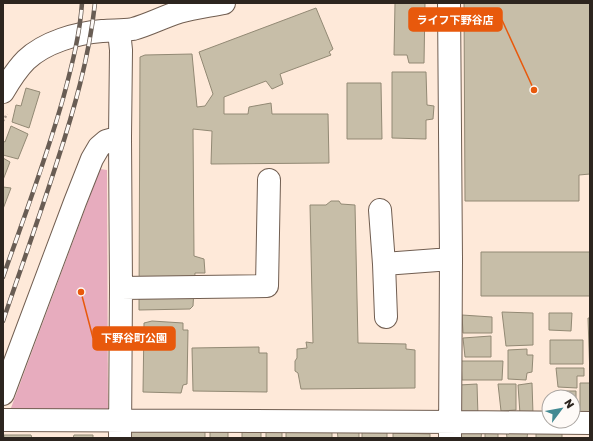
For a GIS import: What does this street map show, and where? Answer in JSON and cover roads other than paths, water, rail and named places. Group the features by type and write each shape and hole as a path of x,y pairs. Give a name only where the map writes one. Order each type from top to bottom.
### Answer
{"street":[{"path":"3,92 9,70 53,42 84,33 133,29 179,12 224,3"},
{"path":"449,3 451,259 450,430"},
{"path":"119,31 121,50 120,430"},
{"path":"3,394 92,159 99,147 106,141 120,137"},
{"path":"121,288 267,286 269,180"},
{"path":"380,210 386,317"},
{"path":"384,264 451,259"},
{"path":"3,420 120,430 450,430 590,423"}],"railway":[{"path":"3,277 35,187 67,84 75,49 82,3"},
{"path":"3,321 44,202 69,123 85,64 95,3"}],"place":[{"name":"ライフ下野谷店","path":"534,90"},
{"name":"下野谷町公園","path":"81,292"}]}
